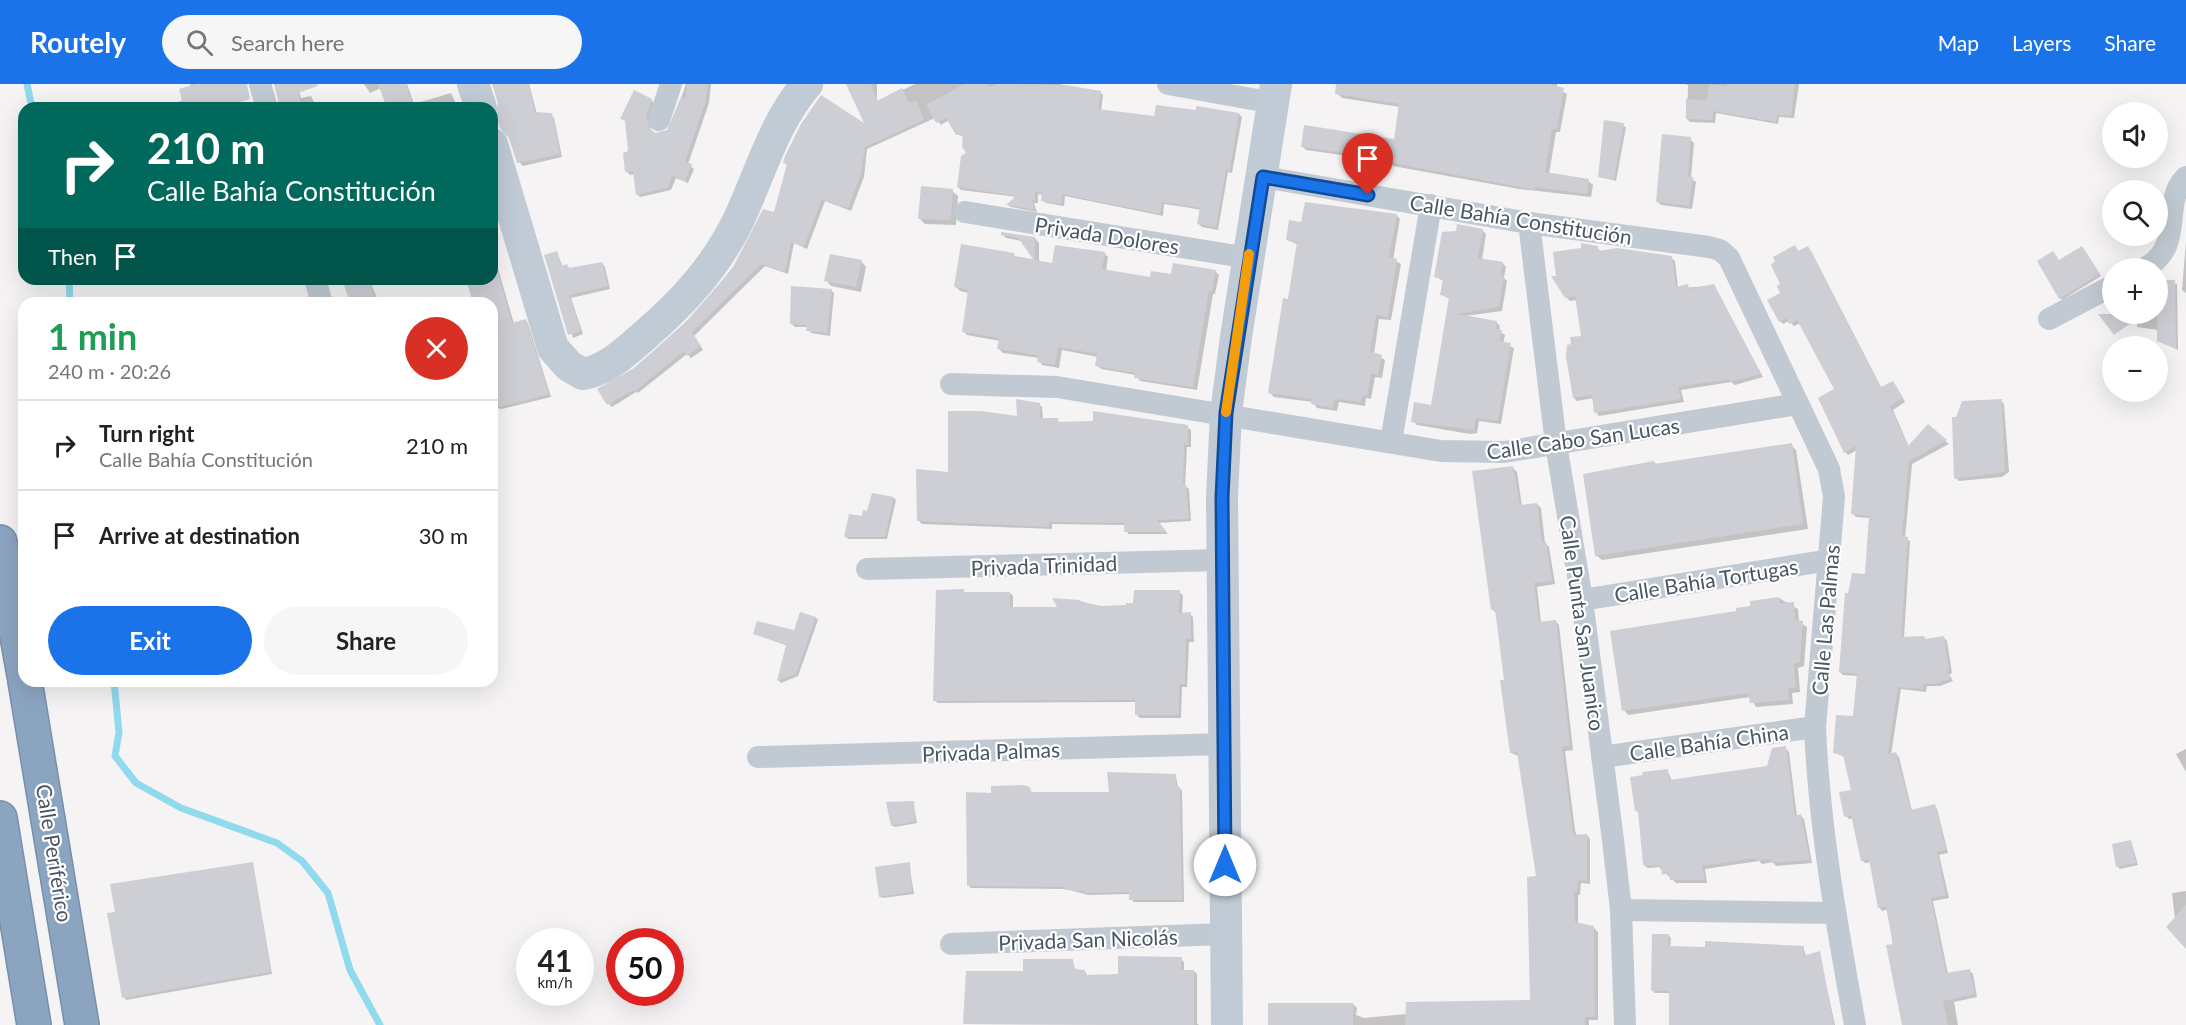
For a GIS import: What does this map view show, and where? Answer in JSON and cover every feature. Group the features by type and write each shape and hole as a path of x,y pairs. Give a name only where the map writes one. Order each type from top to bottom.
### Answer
{"highway":[{"path":"0,542 18,642"},
{"name":"Calle Periférico","path":"26,687 82,1025"},
{"path":"0,818 34,1025"}],"main road":[{"path":"473,84 479,102"},
{"path":"498,164 553,348 569,366 583,374 600,371 675,309 709,271 738,221 781,123 807,84"},
{"path":"1227,1025 1222,560 1226,413 1275,94"}],"street":[{"path":"260,84 265,102"},
{"path":"659,120 671,84"},
{"path":"1168,84 1275,94"},
{"name":"Calle Bahía Constitución","path":"1263,177 1530,223 1709,247"},
{"path":"2159,258 2170,244 2178,191 2186,177"},
{"path":"1391,442 1431,206"},
{"name":"Privada Dolores","path":"965,212 1249,258"},
{"name":"Calle Punta San Juanico","path":"1530,223 1556,444 1582,600 1621,910 1625,1025"},
{"name":"Calle Las Palmas","path":"1709,247 1720,250 1729,258 1829,469 1832,481 1834,497 1830,560 1815,727 1818,783 1835,913 1855,1025"},
{"path":"2049,319 2102,291"},
{"name":"Calle Cabo San Lucas","path":"951,384 1057,387 1226,413 1441,451 1474,453 1504,452 1797,404"},
{"name":"Privada Trinidad","path":"867,569 1222,560"},
{"name":"Calle Bahía Tortugas","path":"1582,600 1830,560"},
{"name":"Calle Bahía China","path":"1602,757 1815,727"},
{"name":"Privada Palmas","path":"758,757 1225,744"},
{"path":"1621,910 1835,913"},
{"name":"Privada San Nicolás","path":"951,944 1225,934"}],"building":[{"path":"197,84 247,84 250,99 240,102 182,102 179,89"},
{"path":"274,84 317,84 318,86 298,93 300,102 278,102"},
{"path":"378,84 406,84 412,102 385,102"},
{"path":"492,84 528,84 535,112 552,113 560,154 517,163 509,138 498,122 498,102"},
{"path":"687,84 708,84 706,100 685,162 692,164 685,181 672,176 668,188 636,195 633,171 625,172 623,153 628,151 625,120 620,119 634,90 652,99 646,116 649,128 655,133 667,130 681,97 686,98"},
{"path":"846,84 871,84 877,101 902,88 909,103 916,100 924,120 865,147 861,173 848,209 822,199 804,247 791,242 785,272 761,264 692,332 701,346 687,356 684,351 634,392 633,390 607,405 597,389 634,368 685,323 732,269 763,209 774,212 787,164 783,163 785,156 801,124 821,95 864,123"},
{"path":"964,84 988,84 990,87 997,84 1065,85 1101,91 1098,109 1154,116 1156,105 1196,110 1196,106 1239,113 1230,171 1226,170 1216,227 1197,224 1200,208 1162,202 1160,214 1062,194 1061,204 1041,201 1042,193 1035,192 1035,200 1032,200 1035,210 1006,205 1016,196 957,187 961,156 966,153 962,146 963,135 956,135 946,118 936,123 926,105"},
{"path":"1336,84 1549,84 1564,88 1557,129 1552,129 1545,172 1589,179 1587,194 1535,187 1535,190 1388,162 1388,159 1301,147 1304,125 1394,139 1399,104 1335,94"},
{"path":"1709,84 1726,86 1727,84 1795,84 1791,116 1777,115 1776,122 1713,111 1713,120 1686,119 1686,99 1707,100"},
{"path":"1604,120 1624,123 1614,180 1598,177"},
{"path":"1662,134 1691,137 1688,176 1693,177 1689,206 1656,202"},
{"path":"921,186 953,189 951,220 918,219"},
{"path":"1305,202 1397,214 1389,257 1397,259 1388,317 1376,315 1370,351 1382,355 1378,375 1371,374 1367,396 1362,395 1361,402 1335,399 1333,408 1311,404 1312,399 1268,393 1283,298 1288,299 1297,242 1286,240 1289,220 1301,222"},
{"path":"1457,224 1483,229 1478,258 1503,262 1501,275 1504,276 1499,307 1457,314 1497,321 1496,329 1502,330 1500,341 1511,343 1498,421 1476,418 1474,430 1411,422 1414,402 1431,405 1449,297 1440,295 1443,279 1434,277 1442,232 1456,231"},
{"path":"1001,232 1035,237 1035,260 1052,263 1055,245 1105,252 1102,269 1150,277 1151,271 1171,274 1173,263 1216,270 1212,291 1209,290 1193,387 1134,378 1135,373 1095,366 1097,354 1058,347 1055,365 1037,362 1038,355 997,349 999,338 962,332 968,290 954,287 961,244 1014,253 1014,256 1033,259 1018,238 1001,235"},
{"path":"1581,243 1598,246 1598,251 1617,248 1672,256 1676,287 1688,284 1689,289 1714,284 1761,374 1730,382 1729,379 1678,387 1681,399 1594,413 1592,395 1573,398 1566,357 1567,345 1571,344 1570,337 1581,336 1575,296 1565,298 1551,276 1556,276 1553,252 1581,248"},
{"path":"1795,245 1798,251 1808,246 1881,387 1893,381 1903,398 1890,406 1908,446 1928,424 1947,440 1909,461 1902,536 1908,537 1901,637 1924,636 1925,639 1944,636 1949,670 1947,672 1952,678 1936,684 1924,684 1923,689 1898,687 1888,754 1896,752 1911,810 1935,804 1946,850 1937,852 1946,895 1931,898 1946,973 1970,969 1975,994 1943,1001 1948,1025 1902,1025 1886,945 1893,944 1886,907 1878,908 1869,859 1861,861 1851,815 1844,817 1839,792 1851,790 1843,755 1833,753 1836,715 1853,716 1857,674 1839,672 1845,593 1848,593 1852,573 1865,574 1869,516 1851,514 1856,446 1844,453 1818,398 1834,389 1797,320 1789,324 1786,318 1779,322 1767,300 1780,293 1777,286 1780,284 1771,265 1775,261 1773,257"},
{"path":"2082,246 2100,274 2059,299 2037,261 2053,251 2059,260"},
{"path":"557,251 562,266 567,264 569,268 602,262 608,286 569,295 581,331 568,335 544,255"},
{"path":"830,254 862,260 856,287 824,281"},
{"path":"498,274 512,323 526,319 549,394 499,407 498,297 471,297 468,285 498,285"},
{"path":"2168,280 2175,280 2176,349 2168,346 2168,336 2157,336 2157,324 2168,324"},
{"path":"344,285 371,285 375,297 348,297"},
{"path":"791,286 832,289 827,333 806,331 807,325 790,324"},
{"path":"2106,324 2130,324 2114,335"},
{"path":"1016,399 1040,403 1040,418 1058,418 1058,422 1093,421 1093,411 1188,425 1188,445 1184,444 1183,484 1186,485 1189,519 1157,520 1167,532 1124,532 1124,523 1049,522 1049,527 917,521 916,469 948,472 948,411 981,411 1017,416"},
{"path":"2002,399 2005,472 1954,479 1952,417 1956,417 1962,401"},
{"path":"1792,443 1803,524 1595,556 1583,474 1654,461 1654,464"},
{"path":"1513,466 1520,505 1537,503 1542,542 1546,542 1552,581 1534,583 1539,622 1556,620 1570,746 1562,747 1572,825 1574,835 1587,834 1587,881 1578,880 1577,892 1574,891 1575,922 1594,926 1595,1017 1585,1017 1585,1025 1405,1025 1406,1002 1530,1000 1527,877 1536,876 1517,752 1510,753 1500,680 1504,680 1495,609 1491,610 1472,471"},
{"path":"872,493 894,497 885,537 844,537 849,514 862,516 863,510 867,511"},
{"path":"964,589 964,592 1010,592 1010,607 1057,607 1052,598 1080,600 1080,602 1102,606 1126,605 1126,603 1133,603 1134,590 1180,590 1179,613 1191,612 1191,639 1186,639 1185,684 1179,684 1179,715 1135,715 1135,700 933,701 936,590"},
{"path":"1779,597 1780,603 1794,602 1795,620 1803,621 1800,662 1794,664 1796,688 1788,689 1789,700 1750,703 1748,693 1622,711 1610,631 1736,611 1736,608 1750,606 1750,601"},
{"path":"800,612 816,617 796,674 777,681 786,645 753,634 757,621 794,630"},
{"path":"1786,746 1795,816 1801,814 1810,860 1771,863 1770,859 1757,861 1756,858 1702,866 1705,880 1670,880 1669,873 1662,875 1661,866 1643,865 1638,811 1635,811 1630,777 1643,775 1642,772 1668,769 1669,780 1767,766 1772,748"},
{"path":"1107,772 1176,774 1176,786 1180,787 1182,900 1129,900 1129,892 1084,893 1084,891 1065,890 1065,887 967,886 966,792 991,793 991,786 1023,785 1030,787 1031,792 1109,792"},
{"path":"914,801 915,821 891,826 886,802"},
{"path":"2131,840 2136,863 2116,867 2112,844"},
{"path":"253,862 271,972 122,998 107,913 115,912 110,884"},
{"path":"910,862 912,892 879,897 875,867"},
{"path":"2186,905 2186,949 2166,927"},
{"path":"1652,934 1669,934 1668,946 1705,947 1705,941 1804,946 1803,956 1820,951 1834,1025 1669,1025 1669,991 1651,991"},
{"path":"1118,956 1182,957 1181,970 1194,970 1194,1025 963,1024 966,971 1023,971 1023,959 1073,959 1074,969 1085,970 1085,975 1118,974"},
{"path":"1268,1003 1353,1003 1353,1025 1268,1025"}],"waterway":[{"path":"27,84 31,102"},
{"path":"69,285 70,297"},
{"path":"115,687 119,732 115,756 136,783 181,808 277,843 302,861 328,893 350,970 380,1025"}],"slow traffic":[{"path":"1226,412 1249,254"}],"route":[{"path":"1225,865 1222,497 1226,413 1236,337 1263,177 1368,195"}]}
